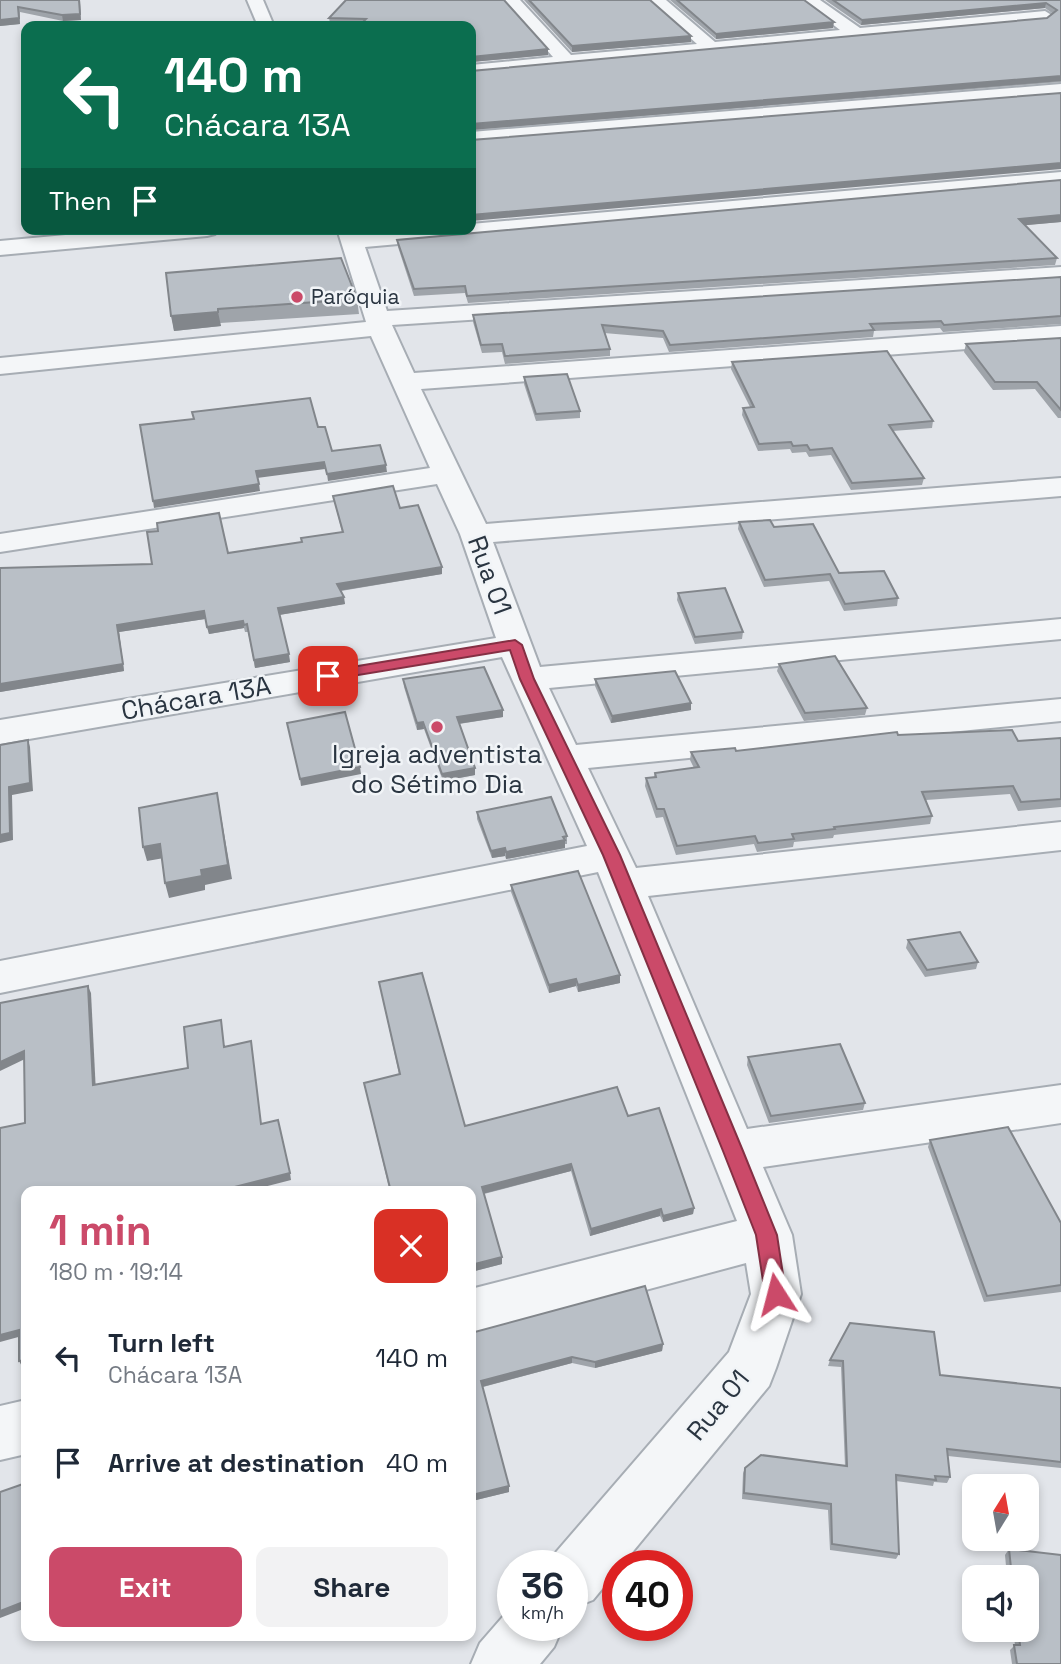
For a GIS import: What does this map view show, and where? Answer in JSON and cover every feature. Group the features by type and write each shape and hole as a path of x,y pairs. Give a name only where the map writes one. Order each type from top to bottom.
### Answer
{"street":[{"path":"255,0 264,21"},
{"path":"512,0 566,61"},
{"path":"656,0 711,47"},
{"path":"809,0 855,33"},
{"path":"476,70 984,22 1061,6"},
{"path":"961,7 984,22"},
{"path":"476,138 1061,90"},
{"path":"476,225 1061,178"},
{"path":"0,248 142,235"},
{"name":"Rua 01","path":"350,235 378,323 475,534 521,662 617,869 767,1235 776,1294 750,1368 588,1561"},
{"path":"0,366 378,323 1061,274"},
{"path":"405,382 1061,334"},
{"path":"0,543 448,474"},
{"path":"475,534 1061,487"},
{"name":"Chácara 13A","path":"0,732 521,662 1061,629"},
{"path":"565,758 1061,709"},
{"path":"0,977 540,872 617,869 1061,836"},
{"path":"733,1151 1061,1104"},
{"path":"476,1312 767,1235"},
{"path":"0,1433 21,1428"},
{"path":"501,1664 520,1641"}],"building":[{"path":"0,0 79,0 80,14 62,15 18,7 19,18 0,20"},
{"path":"346,0 504,0 548,49 476,56 476,21 364,21 366,19 329,18"},
{"path":"529,0 650,0 691,36 572,46"},
{"path":"677,0 804,0 834,22 716,34"},
{"path":"833,0 1061,0 1061,76 476,124 476,71 1047,18 1057,10 1046,3 862,20"},
{"path":"1061,93 1061,163 476,215 476,140"},
{"path":"1061,180 1061,215 1019,219 1057,258 467,296 465,286 414,289 397,240 476,235 476,233"},
{"path":"341,258 357,299 218,309 218,312 171,316 166,273"},
{"path":"1061,277 1061,316 944,325 941,321 870,324 874,330 670,345 663,331 602,325 610,349 505,356 502,344 481,345 473,315"},
{"path":"1061,338 1061,410 1037,382 995,382 966,344"},
{"path":"887,351 933,421 889,425 924,478 852,483 832,448 810,450 807,445 793,446 791,442 759,444 743,408 754,407 732,362"},
{"path":"567,374 580,411 536,414 524,377"},
{"path":"310,398 318,427 325,427 332,451 380,445 386,465 327,474 324,462 256,471 259,484 153,501 140,425 194,419 192,412"},
{"path":"393,486 400,508 418,505 442,567 337,584 344,597 278,608 289,654 254,660 247,624 244,625 243,621 207,627 204,611 117,625 123,664 0,684 0,568 152,564 147,532 158,531 157,523 219,513 228,553 302,542 301,538 343,532 333,496"},
{"path":"770,520 774,527 813,524 839,573 884,571 898,598 845,604 830,574 765,580 739,522"},
{"path":"725,588 743,632 695,637 678,593"},
{"path":"835,656 867,708 805,713 779,664"},
{"name":"Igreja adventista do Sétimo Dia","path":"484,667 503,710 457,717 475,768 442,774 423,722 417,723 403,679"},
{"path":"675,671 691,703 612,716 595,679"},
{"path":"345,712 360,767 300,779 287,723"},
{"path":"1012,730 1018,741 1061,738 1061,799 1021,802 1013,786 922,792 932,816 792,834 794,839 758,843 755,836 677,846 664,809 657,809 646,778 656,777 655,773 699,767 691,752 735,748 736,751 897,732 898,735"},
{"path":"28,740 30,783 9,787 10,833 0,835 0,745"},
{"path":"217,793 228,865 201,870 202,876 165,883 160,844 143,847 139,808"},
{"path":"551,797 567,836 563,837 565,840 506,852 505,848 491,851 477,812"},
{"path":"578,871 620,975 578,985 576,979 549,985 511,885"},
{"path":"960,932 978,962 927,970 908,940"},
{"path":"422,973 465,1126 617,1087 628,1116 659,1108 694,1208 663,1216 661,1209 591,1229 571,1164 482,1187 502,1257 476,1264 476,1186 390,1186 364,1083 400,1074 379,982"},
{"path":"88,986 93,1085 188,1068 184,1027 221,1020 224,1047 251,1041 261,1124 278,1120 290,1173 239,1186 21,1186 19,1361 19,1330 0,1335 0,1128 25,1123 24,1051 0,1062 0,1003"},
{"path":"840,1044 865,1103 771,1116 748,1057"},
{"path":"1008,1127 1061,1223 1061,1285 987,1296 930,1140"},
{"path":"645,1286 663,1344 595,1362 572,1357 481,1381 509,1486 476,1494 476,1332"},
{"path":"850,1323 934,1332 940,1375 1061,1388 1061,1462 947,1449 950,1477 935,1476 936,1480 896,1475 899,1554 832,1544 831,1504 744,1493 745,1468 761,1455 847,1466 843,1361 830,1360"},
{"path":"21,1485 21,1603 0,1611 0,1492"},
{"path":"1009,1551 1061,1555 1061,1664 1017,1664 1014,1645 1020,1645 1020,1642 1039,1642 1039,1565 1011,1565"}],"place":[{"name":"Paróquia","path":"297,297"},
{"name":"Igreja adventista do Sétimo Dia","path":"437,727"}],"route":[{"path":"328,676 515,645 527,679 611,855 767,1235 776,1294"}]}
